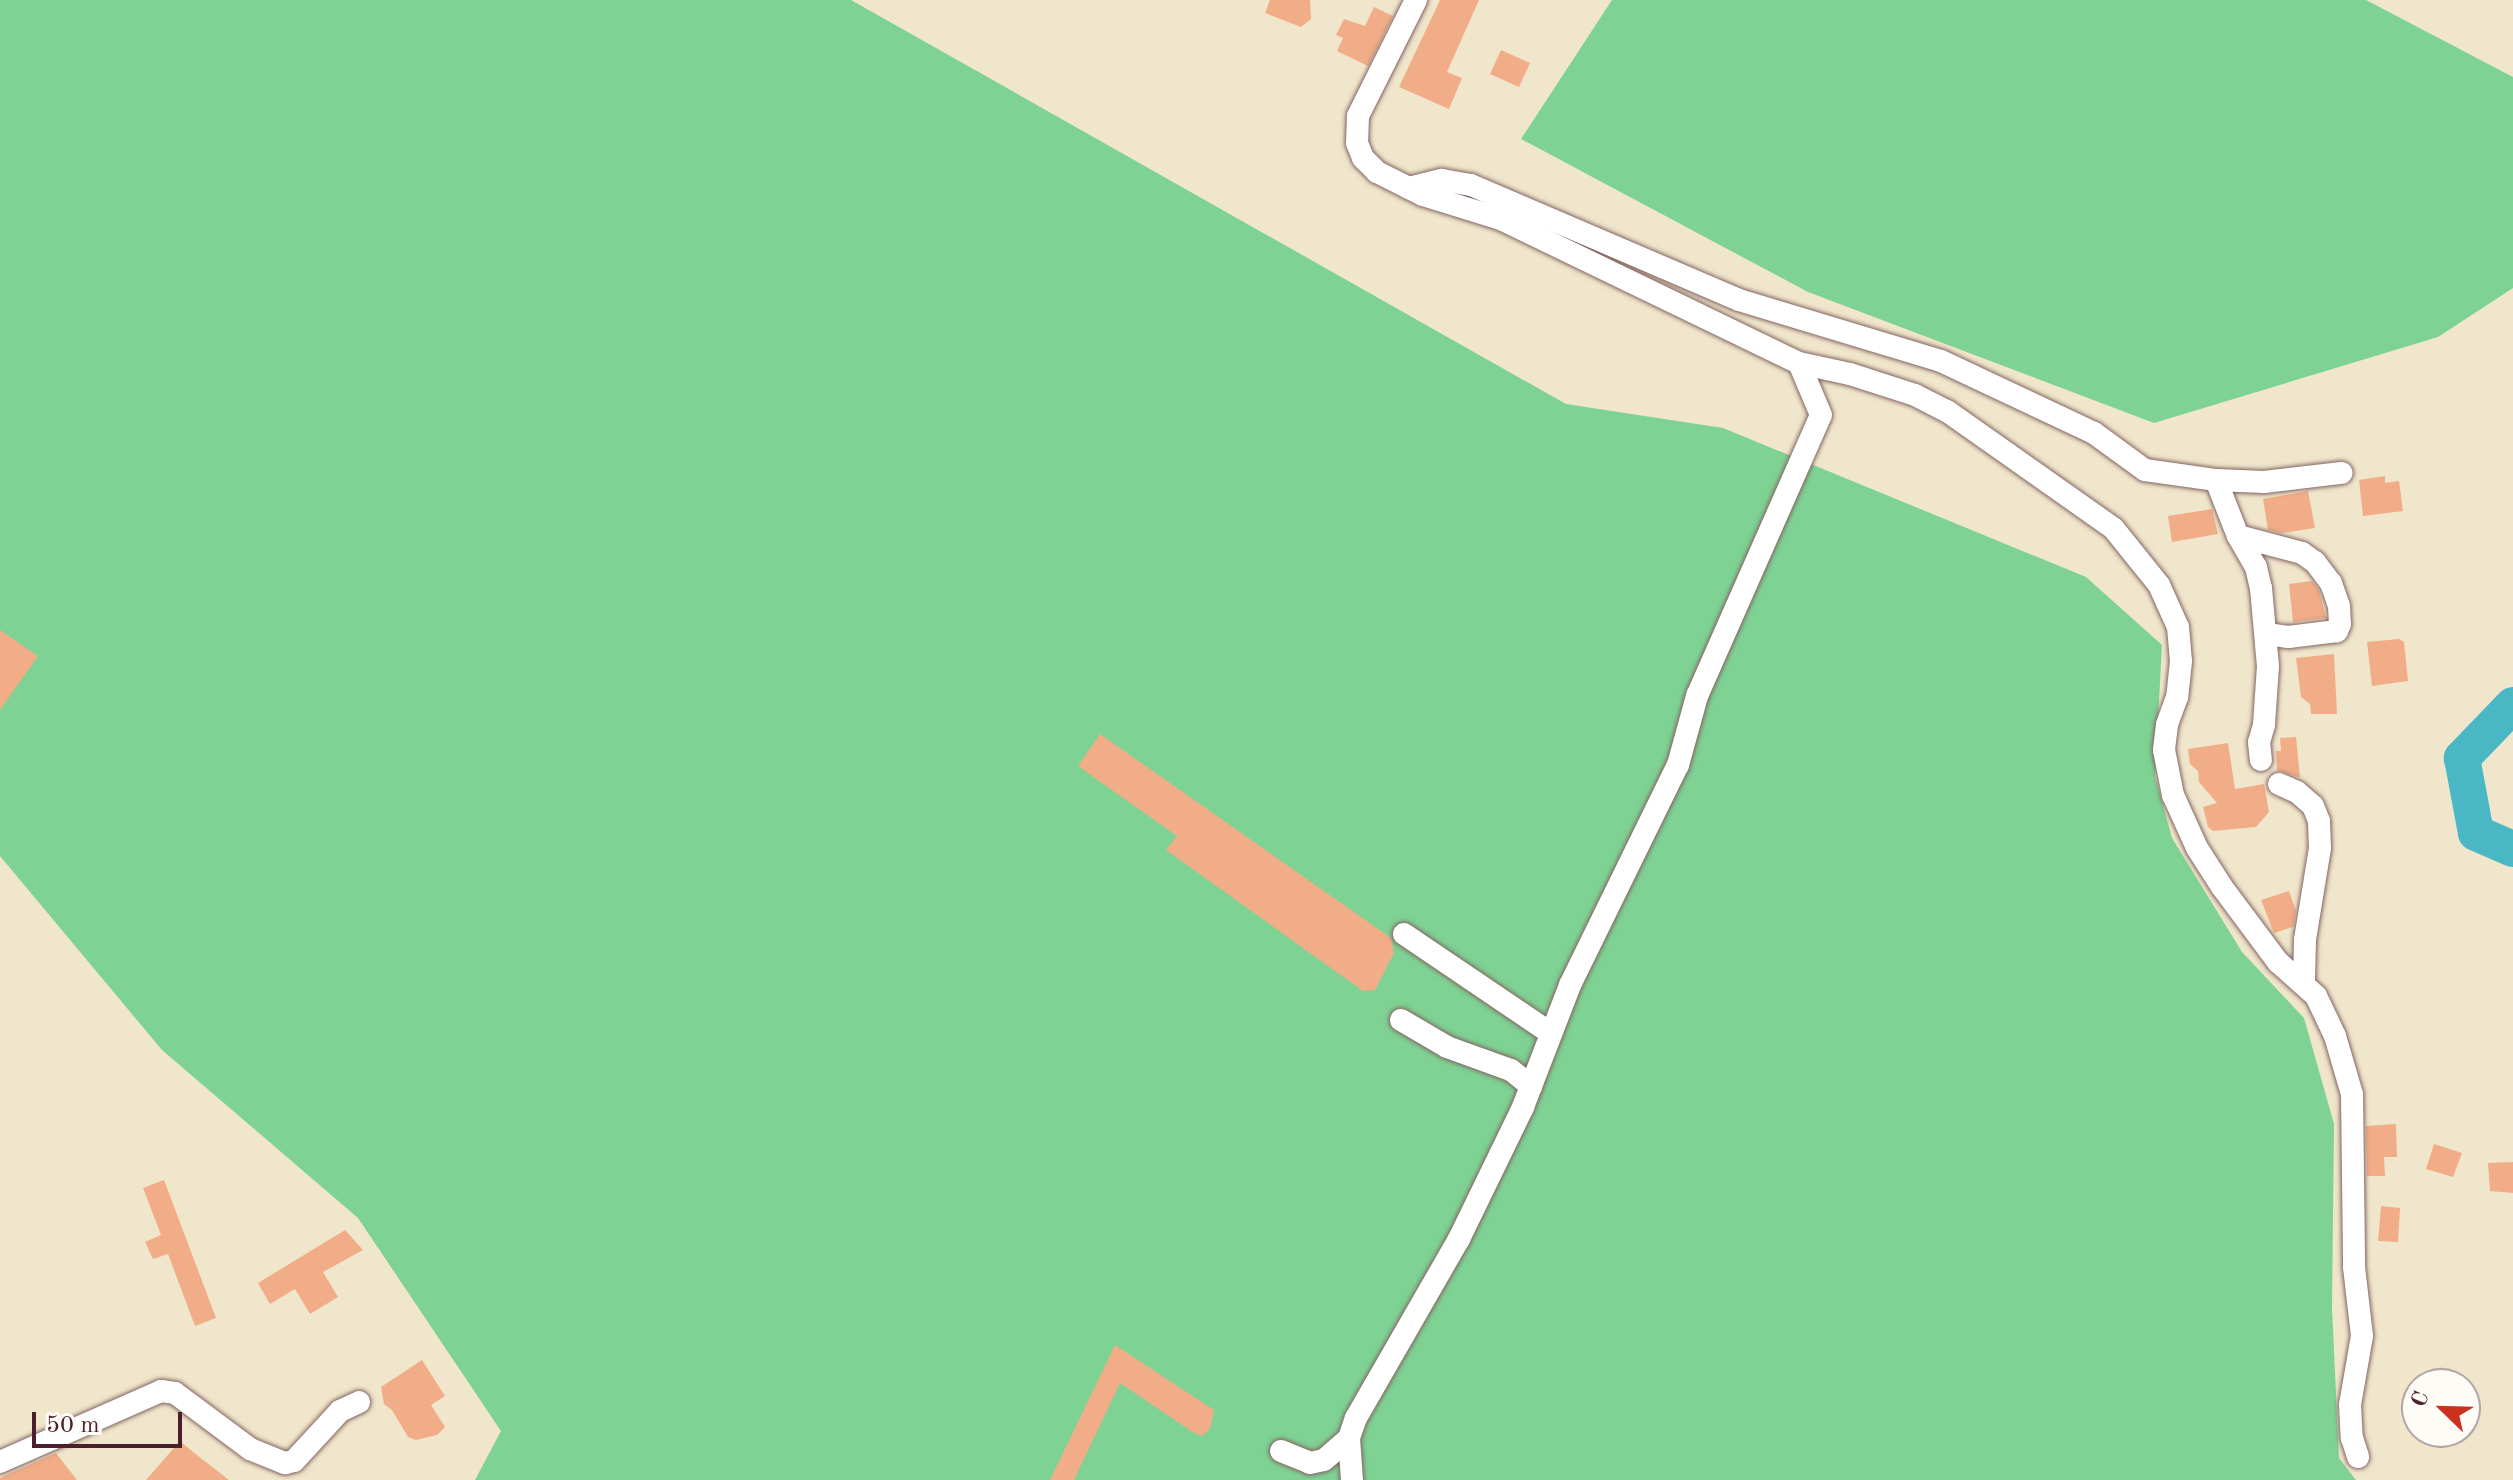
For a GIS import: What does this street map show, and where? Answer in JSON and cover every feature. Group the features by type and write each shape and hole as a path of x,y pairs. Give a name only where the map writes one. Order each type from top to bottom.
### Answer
{"street":[{"path":"1416,0 1358,116 1360,150 1377,172 1409,188 1501,219 1799,363 1850,374 1915,395 1947,411 2114,529 2141,559 2172,608 2178,627 2181,661 2177,697 2167,725 2164,750 2173,795 2197,848 2222,887 2278,962 2304,981 2316,996 2335,1036 2352,1094 2354,1267 2362,1336 2350,1405 2352,1438 2358,1457"},
{"path":"1409,188 1442,180 1471,185 1739,300 1941,361 2094,433 2145,470 2216,480 2264,482 2341,473"},
{"path":"1281,1451 1310,1463 1324,1460 1349,1438 1369,1394 1459,1239 1531,1086 1588,946 1678,765 1697,696 1821,415 1799,363"},
{"path":"2216,480 2238,536 2256,567 2268,666 2264,725 2259,742 2261,760"},
{"path":"2238,536 2302,553 2315,562 2331,583 2339,606 2340,624 2337,631 2288,637 2266,634"},
{"path":"2279,784 2297,792 2313,806 2319,821 2320,848 2305,940 2304,981"},
{"path":"1404,934 1550,1033"},
{"path":"1401,1020 1447,1047 1511,1070 1531,1086"},
{"path":"0,1462 161,1391 175,1393 250,1449 285,1463 294,1461 340,1411 359,1402"},
{"path":"1349,1438 1352,1480"}],"green space":[{"path":"0,0 851,0 1566,404 1723,428 2086,577 2162,645 2155,776 2172,838 2242,952 2304,1018 2334,1124 2332,1308 2339,1458 2356,1480 475,1480 501,1431 358,1218 162,1050 0,856"},
{"path":"1612,0 2366,0 2513,77 2513,288 2438,337 2154,423 1808,292 1521,139"}],"building":[{"path":"1270,0 1310,0 1311,19 1301,27 1265,13"},
{"path":"1440,0 1479,0 1447,72 1462,78 1449,109 1399,87"},
{"path":"1374,7 1393,16 1368,66 1337,51 1343,38 1336,35 1344,19 1365,26"},
{"path":"1501,50 1530,63 1519,87 1490,74"},
{"path":"2385,476 2385,483 2399,481 2403,511 2363,516 2359,480"},
{"path":"2308,491 2315,528 2282,533 2268,530 2263,499"},
{"path":"2212,509 2218,534 2172,542 2168,516"},
{"path":"2312,581 2319,590 2326,618 2293,622 2289,584"},
{"path":"0,630 38,656 0,710"},
{"path":"2399,639 2404,642 2408,681 2372,686 2367,642"},
{"path":"2334,654 2337,714 2311,714 2310,704 2301,697 2296,658"},
{"path":"1100,734 1391,938 1394,953 1375,990 1363,991 1166,850 1177,836 1078,766"},
{"path":"2296,737 2300,777 2277,770 2276,751 2281,751 2280,738"},
{"path":"2228,743 2235,789 2264,784 2269,812 2256,827 2213,831 2208,827 2203,807 2217,803 2199,782 2198,771 2190,764 2188,749"},
{"path":"2289,891 2296,911 2293,927 2274,933 2261,900"},
{"path":"2396,1124 2397,1157 2384,1157 2385,1176 2367,1176 2366,1126"},
{"path":"2434,1144 2462,1153 2453,1177 2426,1169"},
{"path":"2513,1162 2513,1193 2490,1191 2488,1163"},
{"path":"164,1180 216,1318 195,1326 168,1254 153,1259 145,1242 161,1235 143,1188"},
{"path":"2381,1206 2400,1208 2398,1242 2378,1241"},
{"path":"345,1230 363,1250 323,1272 338,1297 310,1314 295,1289 270,1304 258,1283"},
{"path":"1115,1345 1214,1410 1210,1429 1202,1436 1194,1433 1120,1383 1074,1480 1050,1480"},
{"path":"422,1360 445,1396 431,1405 445,1427 437,1435 416,1440 408,1437 392,1410 384,1404 381,1387"},
{"path":"180,1441 193,1452 229,1480 146,1480"},
{"path":"56,1453 77,1480 0,1480 0,1478"}],"waterway":[{"path":"2513,705 2462,758 2476,833 2513,849"}]}
